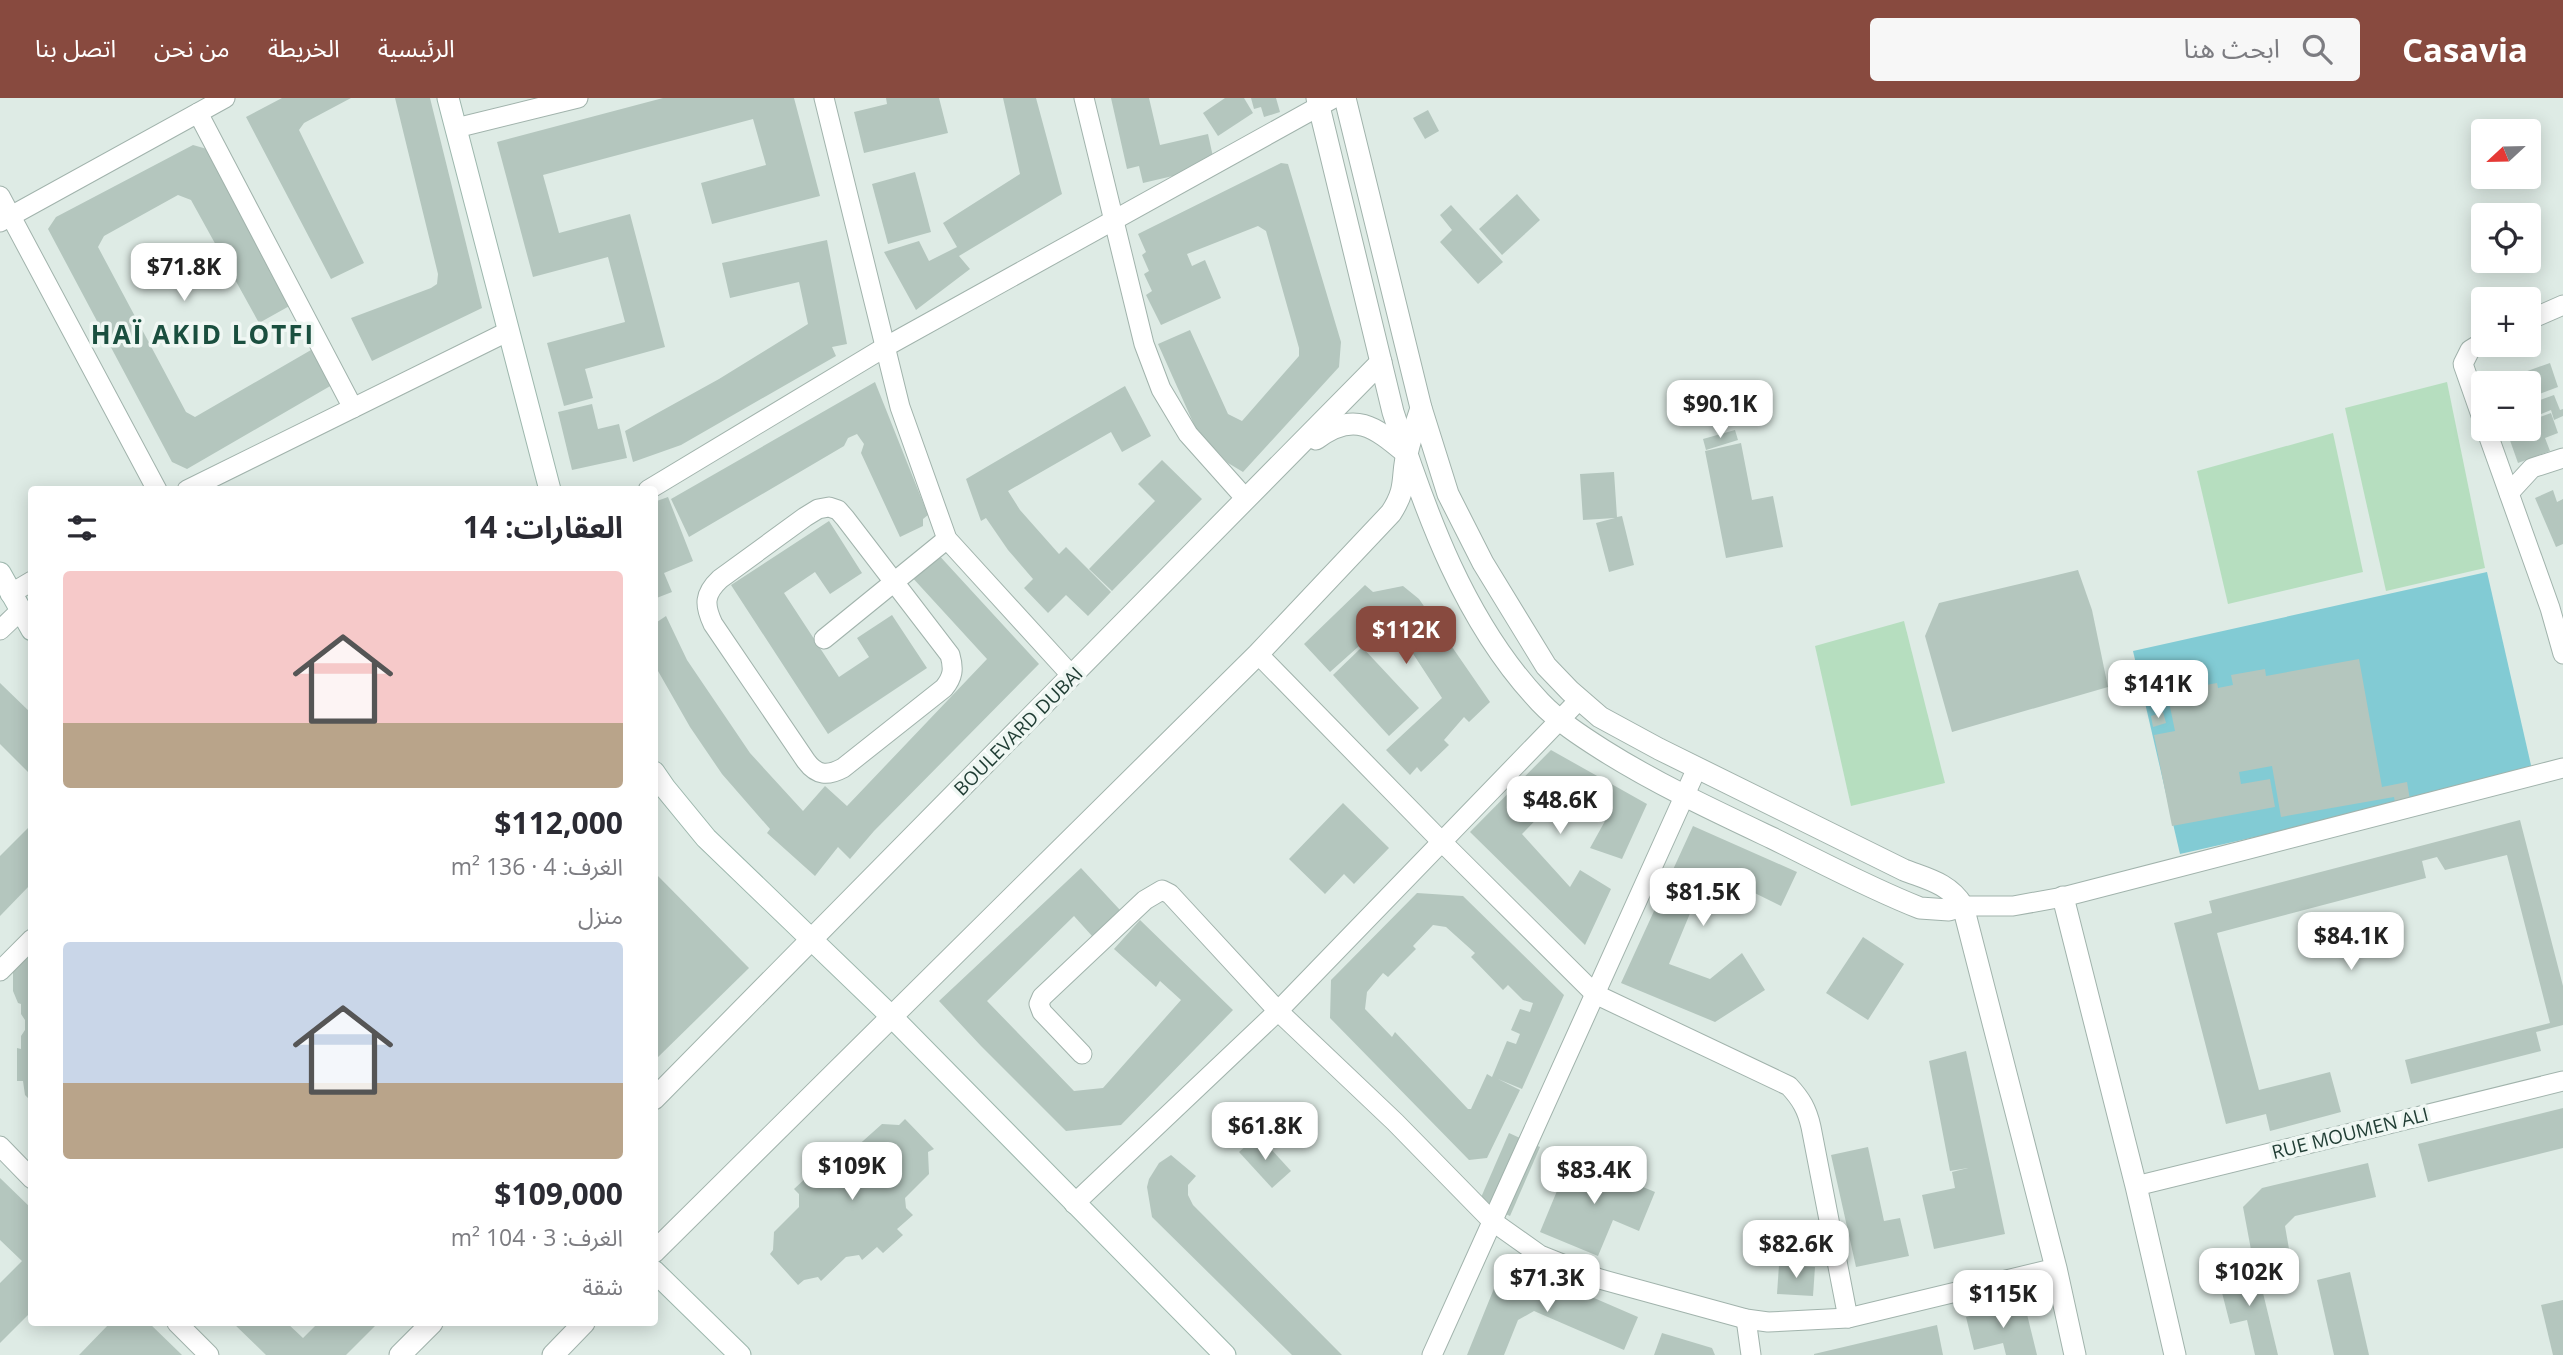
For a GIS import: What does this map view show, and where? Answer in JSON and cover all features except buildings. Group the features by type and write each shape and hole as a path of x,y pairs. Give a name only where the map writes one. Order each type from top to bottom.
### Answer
{"street":[{"path":"6,219 225,98"},
{"path":"448,98 549,486"},
{"path":"456,128 578,98"},
{"path":"824,98 901,407 947,539 1072,676"},
{"path":"1084,98 1144,344 1161,389 1188,434 1246,499"},
{"path":"1345,98 1421,408 1448,494 1483,563 1546,666 1600,717 1904,870 1942,884 1951,889 1963,906 2056,1268 2075,1355"},
{"path":"655,486 887,346 1114,221 1323,101 1393,412 1422,498 1468,598 1492,641 1540,702 1559,719 1624,763 1686,797 1913,906 1935,911 1963,906 2013,906 2063,897 2563,768"},
{"path":"198,113 353,408"},
{"path":"0,196 6,219 156,486"},
{"path":"2541,315 2563,305"},
{"path":"195,486 507,332"},
{"path":"2471,348 2463,364 2471,387"},
{"name":"BOULEVARD DUBAI","path":"658,1096 1381,362"},
{"path":"658,1248 1258,654 1391,513 1401,498 1407,453 1421,408"},
{"path":"1275,469 1321,434 1344,423 1364,424 1384,434 1407,453 1448,494"},
{"path":"2490,441 2509,493 2557,606 2563,654"},
{"path":"2509,493 2532,468 2563,457"},
{"path":"1391,513 1422,498"},
{"path":"829,507 838,510 894,583 950,655 953,667 951,679 944,688 844,768 822,774 812,769 806,761 713,624 707,610 706,598 719,579 805,517 818,509 829,507"},
{"path":"824,639 947,539"},
{"path":"0,573 28,623"},
{"path":"0,630 15,602 28,586"},
{"path":"1258,654 1595,994 1789,1086 1799,1096 1807,1109 1849,1318"},
{"path":"1074,1204 1278,1011 1579,700"},
{"path":"1432,1355 1697,768"},
{"path":"658,777 706,838 891,1016 1225,1355"},
{"path":"1082,1054 1042,1012 1039,1004 1042,997 1144,900 1162,890 1178,902 1278,1011 1395,1122 1492,1220 1540,1255 1588,1274 1746,1319 1768,1322 1849,1318 2056,1268"},
{"path":"2063,897 2136,1186 2175,1355"},
{"path":"0,971 28,943"},
{"name":"RUE MOUMEN ALI","path":"2136,1186 2563,1081"},
{"path":"0,1146 28,1175"},
{"path":"658,1275 740,1355"},
{"path":"1746,1319 1751,1355"},
{"path":"180,1326 209,1355"},
{"path":"400,1355 429,1326"},
{"path":"553,1355 581,1326"}],"green space":[{"path":"2447,382 2485,568 2386,591 2345,408"},
{"path":"2333,433 2363,572 2228,604 2197,471"},
{"path":"1904,621 1945,783 1851,806 1815,646"}],"water":[{"path":"2487,572 2533,774 2180,854 2133,651"}],"district":[{"name":"HAÏ AKID LOTFI","path":"203,335"}]}
